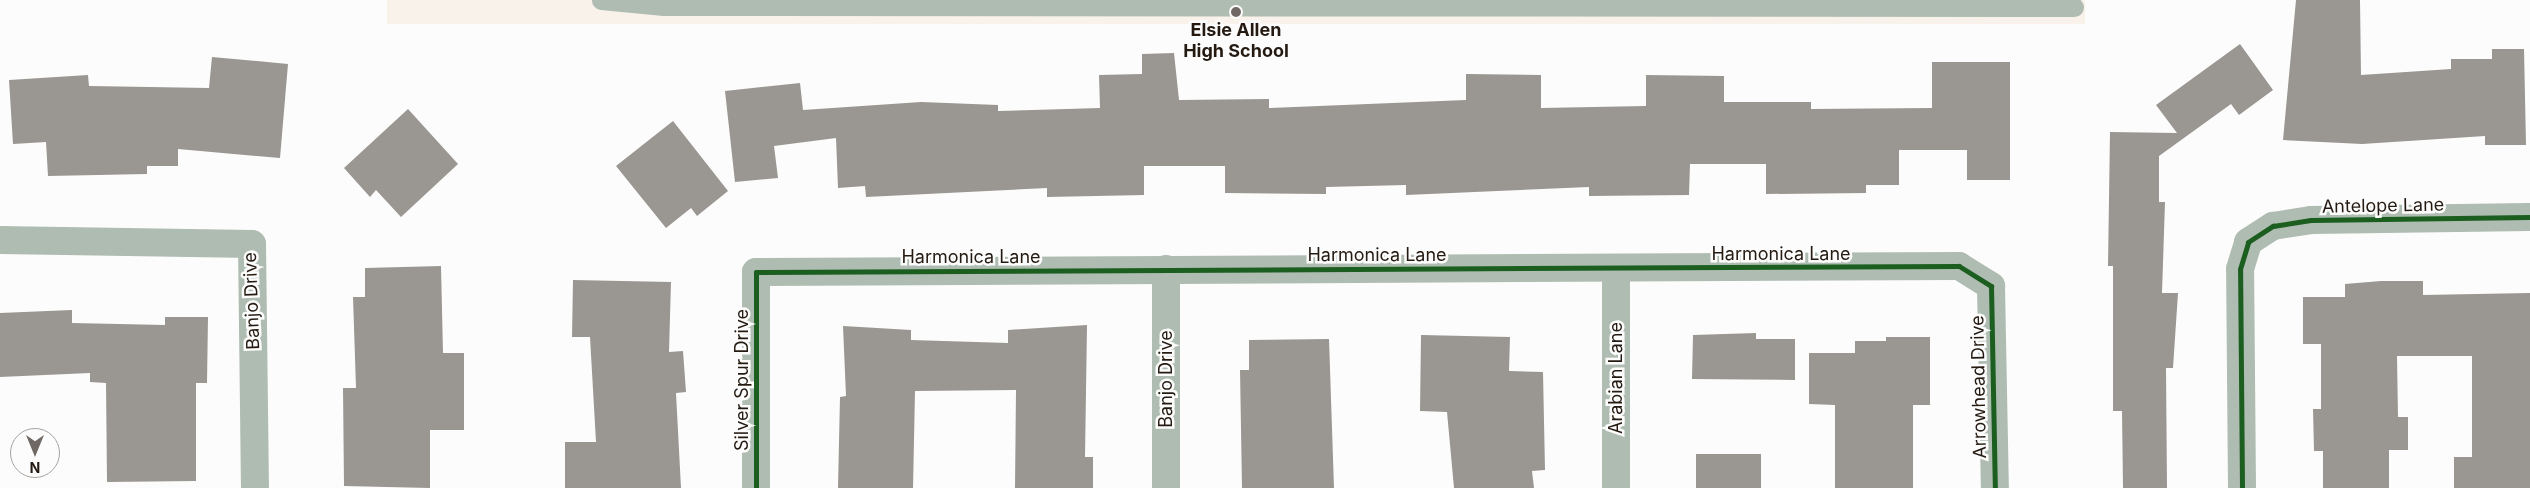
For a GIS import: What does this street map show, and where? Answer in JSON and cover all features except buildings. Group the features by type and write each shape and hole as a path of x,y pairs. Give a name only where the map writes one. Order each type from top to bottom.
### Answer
{"street":[{"name":"Antelope Lane","path":"2242,488 2240,269 2248,242 2273,226 2311,220 2530,217"},
{"name":"Banjo Drive","path":"0,240 252,244 255,488"},
{"name":"Harmonica Lane","path":"756,272 1959,266 1991,286"},
{"name":"Arabian Lane","path":"1616,269 1616,488"},
{"name":"Banjo Drive","path":"1166,270 1166,488"},
{"name":"Silver Spur Drive","path":"756,272 756,488"},
{"name":"Arrowhead Drive","path":"1991,286 1995,488"}],"lane":[{"path":"601,0 664,6 863,3 1756,3 2074,7"}],"shaded area":[{"name":"Elsie Allen High School","path":"387,0 2085,0 2085,24 387,24"}],"cycle path":[{"path":"2242,488 2240,269 2248,242 2273,226 2311,220 2530,217"},
{"path":"756,488 756,272 1959,266 1991,286 1995,488"}],"place":[{"name":"Elsie Allen High School","path":"1236,12"}]}
